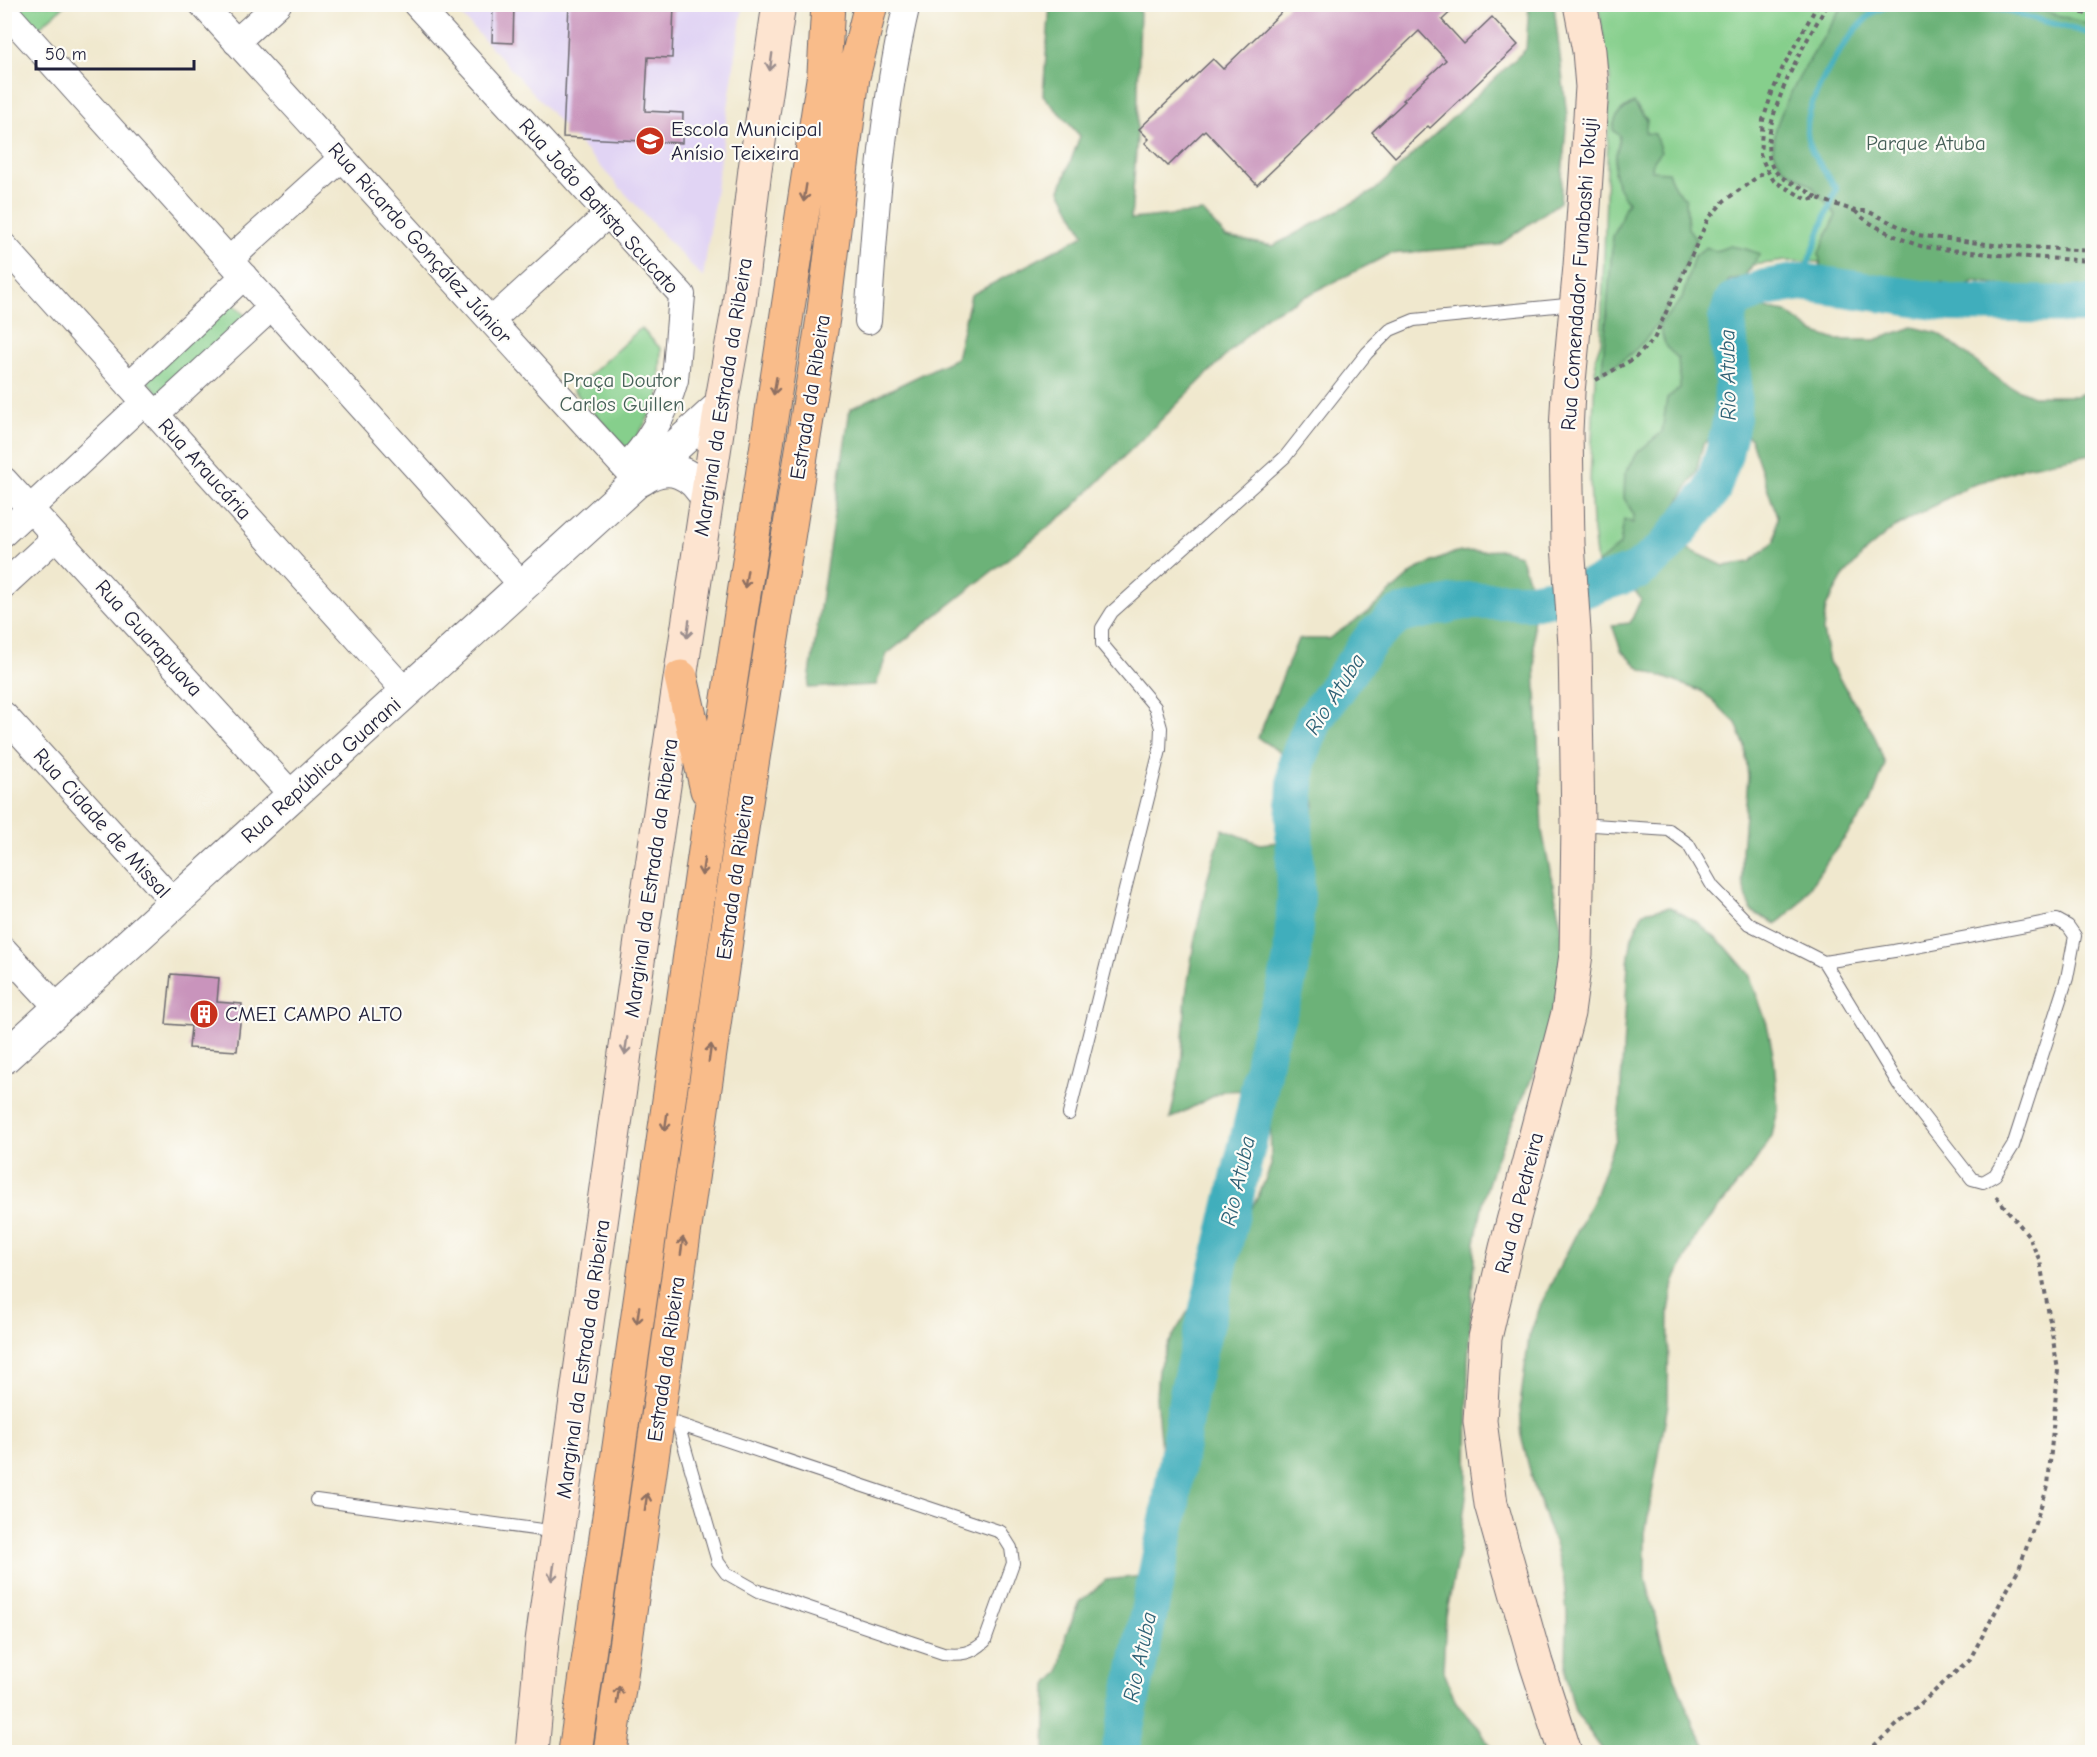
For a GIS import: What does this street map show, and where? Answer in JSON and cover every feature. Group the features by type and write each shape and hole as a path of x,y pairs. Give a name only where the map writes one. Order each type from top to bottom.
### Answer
{"main road":[{"name":"Marginal da Estrada da Ribeira","path":"532,1752 542,1641 643,926 721,405 739,305 755,169 779,4"},
{"name":"Estrada da Ribeira","path":"610,1752 668,1421 744,815 823,318 839,75 828,4"},
{"name":"Estrada da Ribeira","path":"575,1752 711,809 839,75 871,4"},
{"name":"Rua Comendador Funabashi Tokuji","path":"1575,645 1568,544 1566,468 1568,392 1577,304 1592,87 1589,51 1580,4"},
{"name":"Rua da Pedreira","path":"1565,1752 1529,1640 1494,1515 1480,1421 1485,1338 1506,1248 1568,1013 1576,954 1578,824 1575,645"},
{"path":"681,676 711,809"}],"street":[{"name":"Rua Ricardo Gonçález Júnior","path":"202,4 631,475"},
{"path":"236,42 278,4"},
{"name":"Rua João Batista Scucato","path":"416,4 682,295 675,380 671,394 631,475"},
{"path":"868,321 880,159 907,4"},
{"path":"4,10 523,586"},
{"path":"143,400 237,268 342,158"},
{"path":"491,321 608,214"},
{"name":"Rua Araucária","path":"4,246 406,692"},
{"path":"4,533 143,400 272,307"},
{"name":"Rua República Guarani","path":"4,1058 523,586 631,475 721,405"},
{"name":"Rua República Guarani","path":"631,475 648,475 663,470 677,471 691,477 701,487 708,500"},
{"name":"Rua Guarapuava","path":"4,480 293,796"},
{"path":"4,585 56,537"},
{"name":"Rua Cidade de Missal","path":"4,715 175,903"},
{"path":"4,950 58,1009"}],"lane":[{"path":"839,75 840,4"},
{"path":"839,75 861,4"},
{"path":"1069,1114 1160,750 1161,728 1155,707 1102,644 1102,628 1112,612 1285,457 1367,353 1390,330 1414,320 1577,304"},
{"path":"1578,824 1669,830 1688,844 1713,887 1749,924 1824,962 1899,1085 1972,1179 1983,1182 1995,1174 2013,1146 2067,978 2075,936 2068,926 2057,920 1824,962"},
{"path":"668,1421 1001,1532 1011,1548 1013,1563 985,1641 977,1649 967,1653 956,1655 943,1653 756,1590 726,1574 718,1562 668,1421"},
{"path":"315,1500 558,1532"}],"path":[{"path":"1817,198 1808,200 1774,181 1760,154 1760,137 1766,111 1784,67 1818,4"},
{"path":"1828,4 1785,83 1768,138 1769,159 1777,173 1810,191 1817,198 1855,211 1867,211 1917,235 1994,245 2092,251"},
{"path":"2056,4 2092,16"},
{"path":"2078,4 2092,9"},
{"path":"1568,392 1635,358 1654,339 1708,219 1724,201 1767,170"},
{"path":"1855,211 1862,219 1924,247 1998,255 2092,261"},
{"path":"1867,1752 1970,1659 2020,1566 2048,1486 2058,1370 2040,1261 2028,1235 1983,1182"}],"shaded area":[{"name":"Escola Municipal Anísio Teixeira","path":"452,5 743,5 703,278"}],"green space":[{"path":"1844,4 2023,5 2092,25 2092,290 2044,290 2038,298 2016,299 2013,290 2001,285 1975,281 1955,291 1942,282 1936,294 1915,292 1911,281 1872,279 1840,282 1821,271 1819,253 1836,215 1812,186 1782,167 1773,149 1776,127 1785,104"},
{"path":"13,5 65,5 36,30"},
{"path":"1050,5 1140,7 1137,138 1131,219 1203,212 1226,237 1273,246 1374,191 1526,49 1529,5 1554,5 1567,116 1560,202 1499,245 1390,254 1266,316 1071,509 887,654 876,685 808,688 850,409 956,358 971,295 1084,235 1060,190 1080,136 1043,95"},
{"name":"Parque Atuba","path":"1598,5 2092,5 2092,290 2044,290 2038,298 2016,299 2013,290 2001,285 1975,281 1955,291 1942,282 1936,294 1915,292 1911,281 1872,279 1840,282 1821,271 1819,262 1786,261 1753,265 1744,277 1729,281 1720,299 1716,434 1703,444 1696,473 1678,500 1606,577 1598,572 1590,481 1596,356 1601,342 1610,78"},
{"path":"1634,103 1647,120 1645,133 1655,134 1661,152 1653,160 1652,171 1668,172 1675,188 1686,199 1688,228 1696,239 1671,298 1652,332 1622,360 1602,372 1613,236 1628,202 1615,178 1614,170 1620,136 1613,130 1619,114"},
{"path":"1730,246 1760,254 1744,277 1729,280 1725,288 1737,286 1754,306 1786,312 1813,332 1836,340 1875,340 1913,327 1938,333 2005,384 2033,396 2076,396 2092,389 2092,454 2025,467 1967,487 1891,530 1866,551 1843,577 1826,607 1823,631 1829,662 1874,734 1885,764 1870,805 1796,907 1776,924 1751,911 1742,881 1748,777 1745,747 1736,723 1703,692 1641,669 1621,650 1612,625 1630,623 1641,599 1620,571 1606,577 1598,572 1597,564 1620,545 1624,519 1633,523 1634,515 1624,498 1625,474 1638,452 1662,432 1667,398 1680,388 1678,358 1666,347 1659,325 1682,299 1694,256 1706,247 1716,251","holes":["1722,418 1738,424 1751,440 1777,516 1775,541 1750,562 1724,566 1658,535 1696,473 1703,444 1716,434"]},
{"path":"228,298 250,321 164,400 143,377"},
{"name":"Praça Doutor Carlos Guillen","path":"641,328 661,349 659,399 629,451 573,390"},
{"path":"1502,550 1520,555 1529,582 1533,619 1542,831 1566,950 1544,1050 1495,1162 1484,1197 1475,1242 1468,1362 1467,1488 1459,1551 1446,1616 1443,1669 1456,1702 1479,1728 1493,1752 1045,1752 1047,1685 1060,1672 1066,1634 1080,1602 1106,1580 1152,1575 1176,1552 1183,1520 1161,1450 1156,1397 1158,1370 1168,1344 1259,1195 1271,1165 1270,1111 1253,1090 1223,1091 1170,1119 1181,1066 1186,995 1193,949 1208,876 1223,829 1260,844 1279,842 1311,819 1315,803 1301,766 1258,738 1298,639 1328,639 1368,612 1417,569 1456,552"},
{"path":"1670,907 1698,923 1726,947 1749,974 1767,1024 1774,1059 1778,1110 1772,1136 1752,1166 1695,1238 1674,1283 1669,1311 1668,1404 1645,1533 1645,1575 1662,1644 1694,1727 1709,1752 1604,1752 1575,1712 1566,1677 1567,1614 1564,1580 1556,1547 1535,1490 1522,1440 1520,1405 1529,1337 1541,1304 1595,1196 1615,1139 1620,1103 1628,963 1632,937 1643,912"}],"building":[{"path":"493,4 514,4 513,43 492,42"},
{"path":"569,4 674,4 672,58 648,57 645,111 683,113 682,143 563,137"},
{"path":"1290,4 1459,4 1442,20 1464,44 1492,17 1518,45 1430,128 1428,126 1395,157 1372,132 1446,60 1419,31 1257,185 1205,130 1168,166 1145,143 1149,139 1139,129 1213,59 1223,69"},
{"name":"CMEI CAMPO ALTO","path":"171,974 219,978 217,1002 242,1004 237,1051 189,1048 191,1026 166,1024"}],"waterway":[{"path":"1801,282 1836,189 1814,155 1808,140 1808,118 1813,102 1830,67 1852,34 1874,12 1891,4"},
{"path":"1980,4 2092,34"},
{"name":"Rio Atuba","path":"1120,1752 1169,1515 1188,1394 1255,1112 1267,1044 1284,995 1292,958 1296,896 1294,825 1297,762 1315,718 1372,638 1398,615 1465,601 1531,601 1569,594 1637,571 1664,549 1711,492 1724,454 1732,418 1733,383 1727,320 1733,301 1765,288 1801,282 1950,303 2092,305"}],"place":[{"name":"Escola Municipal Anísio Teixeira","path":"650,141"},
{"name":"CMEI CAMPO ALTO","path":"204,1014"}]}
